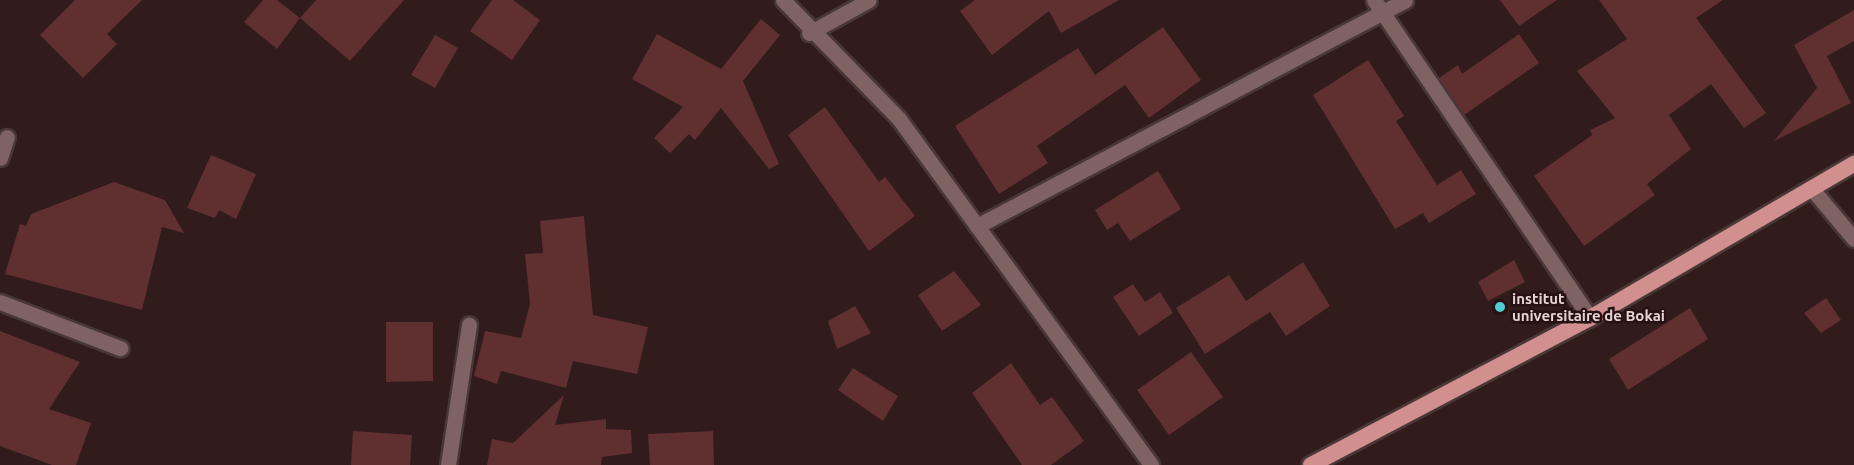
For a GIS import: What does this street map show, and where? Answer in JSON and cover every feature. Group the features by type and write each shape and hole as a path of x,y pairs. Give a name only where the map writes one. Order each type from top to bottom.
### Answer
{"highway":[{"path":"1311,465 1590,318 1854,165"}],"street":[{"path":"783,0 809,33 899,119 1151,465"},
{"path":"809,33 869,0"},
{"path":"1374,0 1590,318"},
{"path":"977,226 1405,0"},
{"path":"0,158 7,137"},
{"path":"1812,189 1854,239"},
{"path":"0,302 120,348"},
{"path":"448,465 469,325"}],"building":[{"path":"75,0 142,0 107,34 117,44 83,78 40,35"},
{"path":"263,0 277,0 300,18 277,49 244,22"},
{"path":"316,0 404,0 350,61 300,18"},
{"path":"492,0 513,0 540,20 512,60 470,31"},
{"path":"975,0 1119,0 1061,33 1049,11 992,55 960,11"},
{"path":"1500,0 1557,0 1519,26"},
{"path":"1599,0 1723,0 1696,18 1766,113 1744,128 1711,84 1669,115 1691,149 1647,184 1655,195 1584,246 1534,176 1592,135 1590,130 1615,118 1577,71 1627,39"},
{"path":"1854,10 1854,41 1827,56 1851,103 1774,141 1817,88 1794,45"},
{"path":"761,19 780,35 743,81 779,164 769,169 721,108 695,140 689,134 670,153 654,138 683,107 632,79 657,34 721,69"},
{"path":"1163,27 1201,80 1149,118 1125,85 1037,146 1048,163 999,194 955,126 1078,48 1095,75"},
{"path":"1519,34 1539,63 1464,115 1439,78 1458,65 1462,74"},
{"path":"435,35 458,48 435,88 411,75"},
{"path":"1368,60 1404,116 1396,121 1437,185 1461,170 1476,194 1429,223 1423,213 1395,229 1313,95"},
{"path":"825,107 879,182 885,177 915,216 869,251 788,135"},
{"path":"211,155 256,174 236,219 219,210 215,218 187,208"},
{"path":"1158,171 1181,209 1130,241 1118,223 1107,230 1095,210"},
{"path":"114,182 165,200 184,233 162,227 142,310 5,274 20,224 26,226 31,214"},
{"path":"584,216 593,315 648,327 637,374 573,361 566,388 501,371 497,384 474,376 485,331 521,338 530,304 525,254 543,253 540,221"},
{"path":"1514,260 1525,282 1488,301 1478,282"},
{"path":"1303,262 1330,306 1286,336 1270,312 1205,354 1176,308 1229,275 1246,301"},
{"path":"954,271 981,305 942,331 918,295"},
{"path":"1133,284 1145,302 1160,292 1173,313 1139,336 1113,297"},
{"path":"1826,298 1841,320 1821,333 1804,313"},
{"path":"855,306 871,333 837,349 828,321"},
{"path":"1690,308 1708,339 1628,390 1609,359"},
{"path":"386,322 433,322 433,381 386,382"},
{"path":"0,331 80,362 49,409 91,423 76,465 52,465 0,446"},
{"path":"1191,352 1223,397 1169,435 1137,390"},
{"path":"1011,363 1040,405 1052,397 1084,441 1051,465 1022,465 972,393"},
{"path":"853,368 898,396 883,421 838,390"},
{"path":"564,395 555,425 606,419 606,429 631,430 632,453 602,457 601,465 487,465 492,439 513,443"},
{"path":"353,431 412,435 410,465 351,465"},
{"path":"713,431 714,465 650,465 648,434"}],"place":[{"name":"institut universitaire de Bokai","path":"1500,307"}]}
